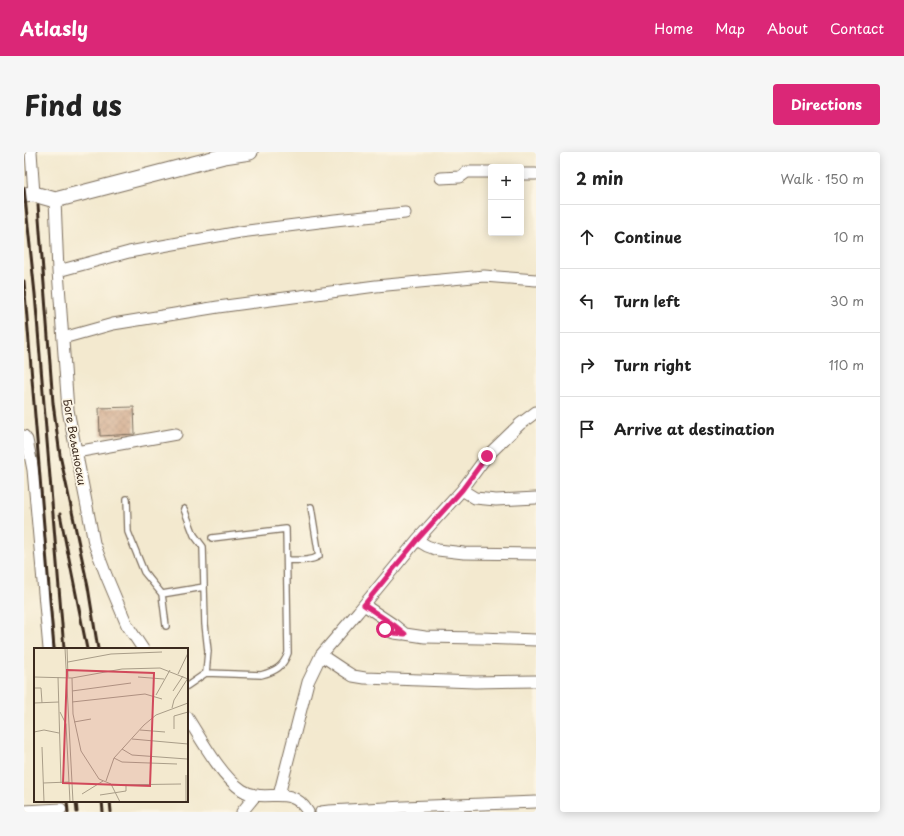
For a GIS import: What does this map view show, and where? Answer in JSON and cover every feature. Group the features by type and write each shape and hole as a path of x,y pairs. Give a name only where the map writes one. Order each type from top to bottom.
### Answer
{"main road":[{"path":"29,195 55,200 224,156 250,152"}],"street":[{"path":"29,195 31,152"},
{"path":"441,178 460,177 467,172 488,172"},
{"path":"524,174 536,174"},
{"name":"Боге Вељаноски","path":"55,200 58,271 68,410 76,452 94,543 127,625 141,648"},
{"path":"58,271 129,252 240,232 405,213"},
{"path":"63,338 113,324 218,307 376,286 484,276 536,280"},
{"path":"280,795 308,682 320,655 364,605 417,540 462,490 487,456 520,424 536,412"},
{"path":"76,452 176,434"},
{"path":"24,436 27,440 33,470 49,648"},
{"path":"462,490 475,498 496,500 536,498"},
{"path":"417,540 438,550 464,553 536,554"},
{"path":"364,605 405,634"},
{"path":"385,629 394,633 425,637 536,640"},
{"path":"320,655 353,676 365,678 475,682 536,681"},
{"path":"188,719 219,767 242,790 252,795 280,795 294,797 308,812"},
{"path":"242,812 257,795"},
{"path":"322,812 396,810 536,802"},
{"path":"24,811 61,807"}],"lane":[{"path":"127,499 128,532 144,572 162,594 166,626"},
{"path":"287,560 310,560 319,556 311,507"},
{"path":"184,509 194,536 203,547 208,650 206,673"},
{"path":"188,685 206,673 261,675 269,673 284,661 288,652 286,529 212,538"},
{"path":"162,594 204,587"}],"building":[{"path":"134,407 135,434 100,436 99,408"}],"railway":[{"path":"24,188 35,294 64,648"},
{"path":"38,205 53,403 60,455 88,587 98,648"},
{"path":"24,281 54,648"},
{"path":"60,514 87,648"},
{"path":"67,802 68,812"},
{"path":"76,802 77,812"},
{"path":"102,802 103,812"},
{"path":"110,802 111,812"}],"route":[{"path":"385,629 394,633 405,634 364,605 417,540 462,490 487,456"}]}
